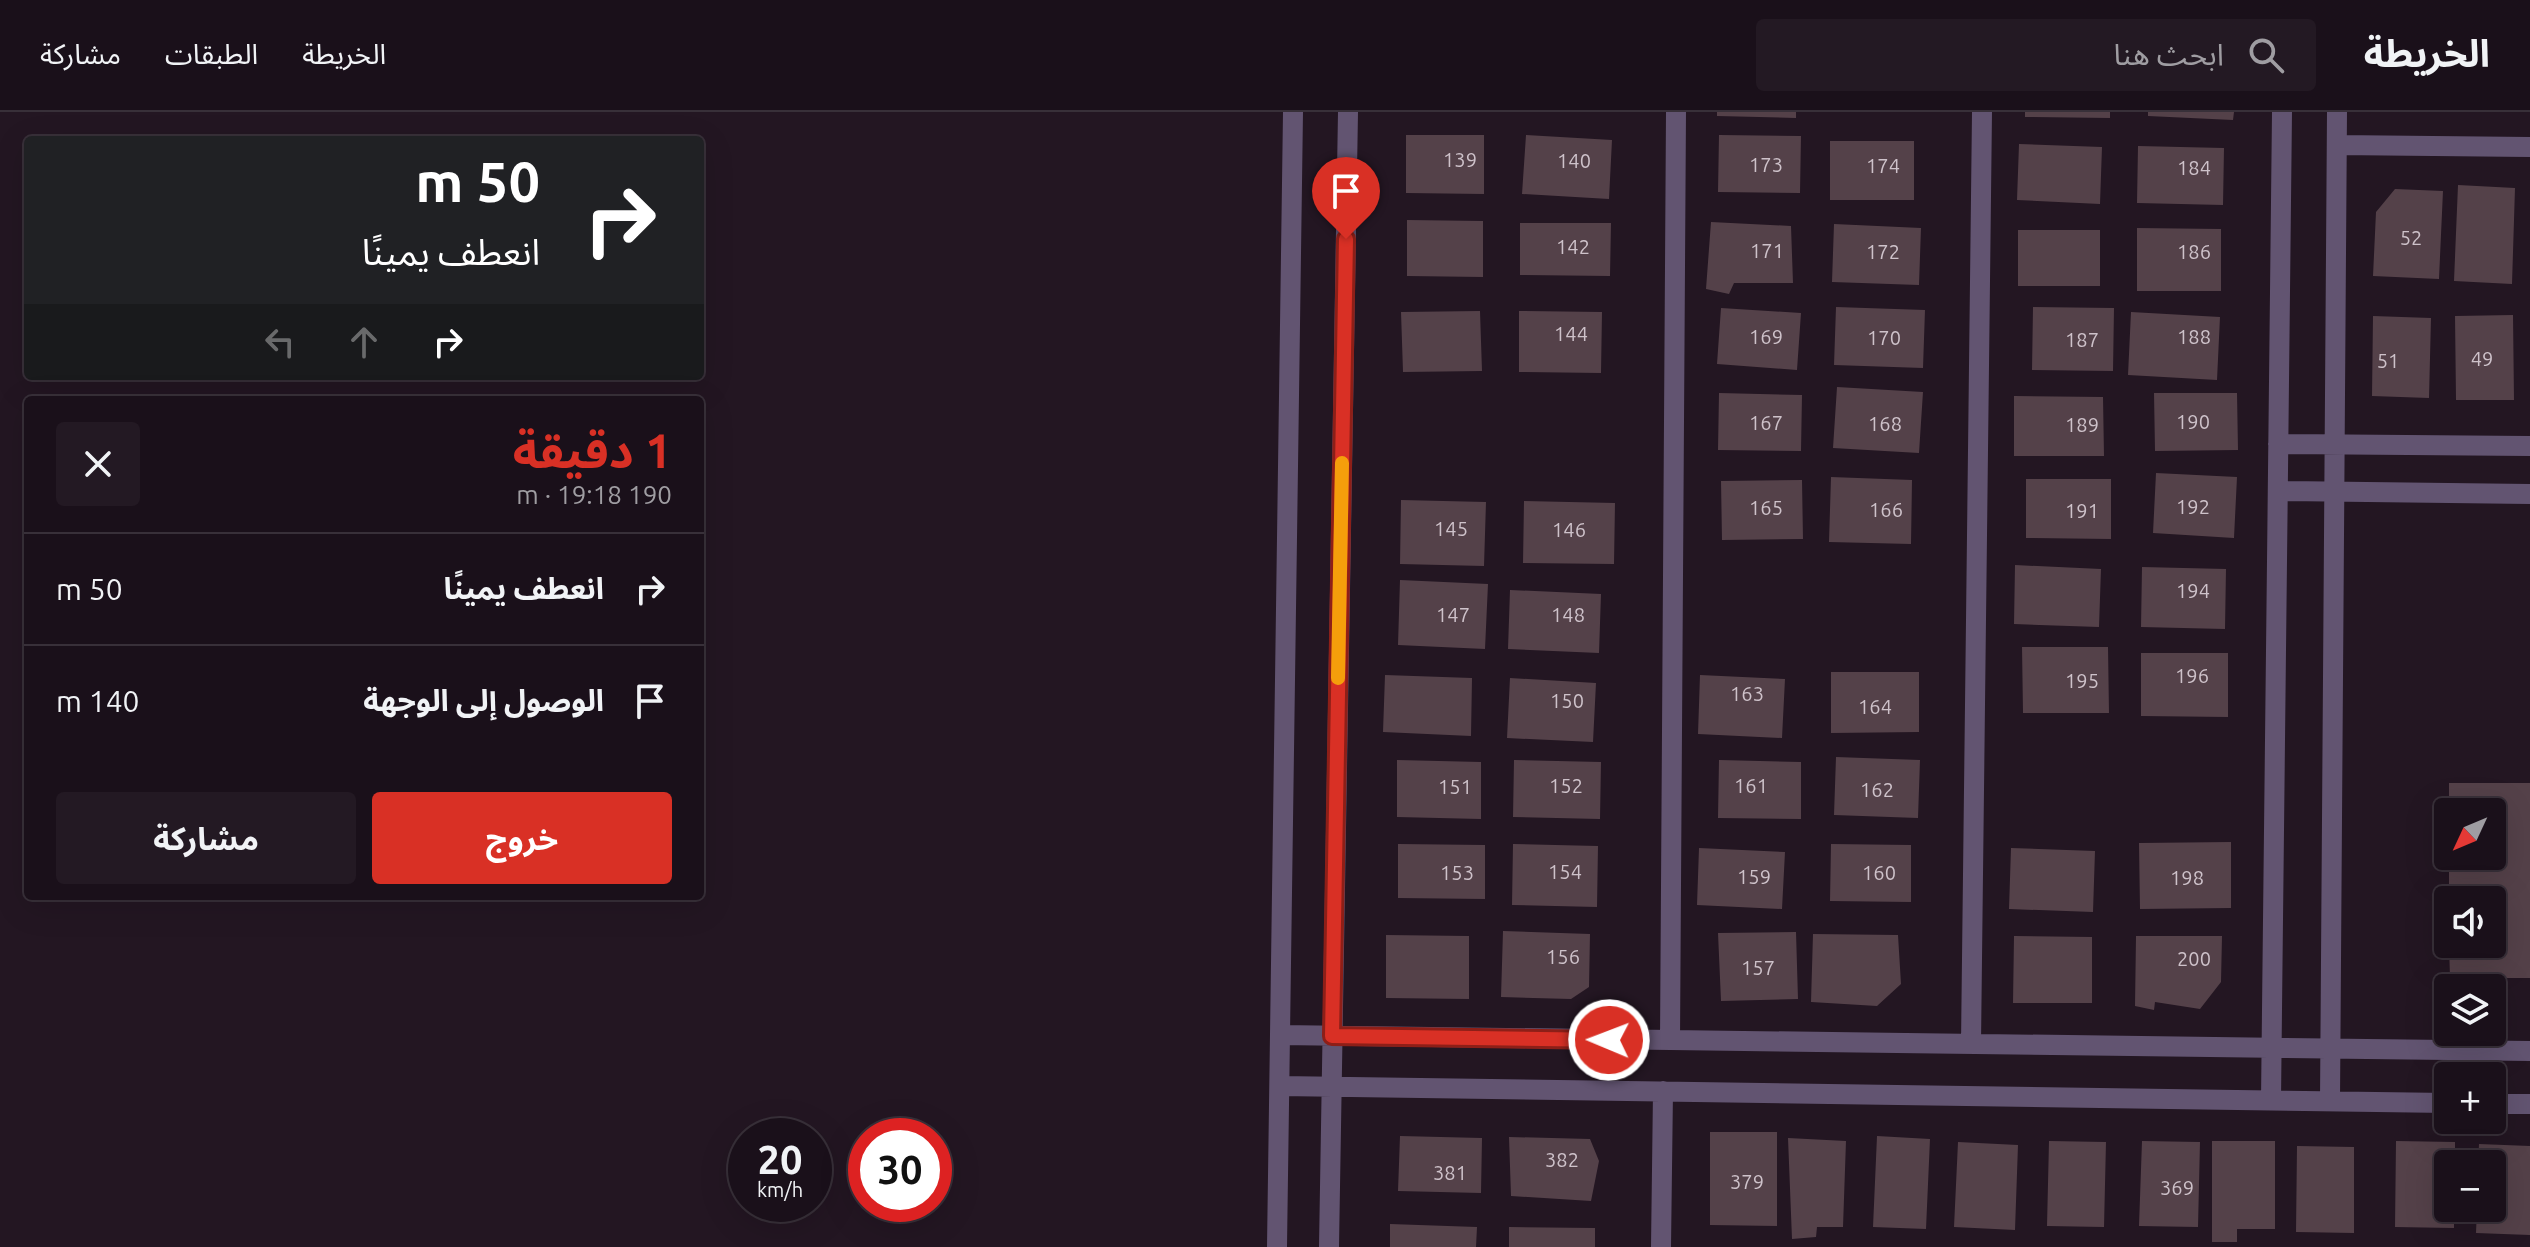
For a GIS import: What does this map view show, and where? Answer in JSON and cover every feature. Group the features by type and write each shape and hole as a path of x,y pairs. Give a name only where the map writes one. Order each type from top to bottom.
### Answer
{"street":[{"path":"1277,1247 1293,112"},
{"path":"1329,1247 1348,112"},
{"path":"1670,1040 1676,112"},
{"path":"1971,1044 1982,112"},
{"path":"2271,1100 2282,112"},
{"path":"2330,1101 2337,112"},
{"path":"2337,145 2530,147"},
{"path":"2278,444 2530,446"},
{"path":"2278,491 2530,494"},
{"path":"1280,1035 2530,1051"},
{"path":"1280,1086 2434,1103"},
{"path":"1661,1247 1663,1091"},
{"path":"2506,1104 2530,1104"}],"building":[{"path":"1717,112 1796,112 1796,118 1717,116"},
{"path":"2025,112 2110,112 2110,118 2025,117"},
{"path":"2148,112 2234,112 2233,120 2148,116"},
{"path":"1406,135 1484,135 1484,194 1406,193"},
{"path":"1526,135 1612,140 1609,199 1522,194"},
{"path":"1719,135 1801,136 1800,193 1718,192"},
{"path":"1830,141 1914,141 1914,200 1830,200"},
{"path":"2019,144 2102,147 2100,204 2017,200"},
{"path":"2138,146 2224,148 2223,205 2137,203"},
{"path":"2458,185 2515,188 2512,284 2454,281"},
{"path":"2395,189 2443,191 2439,279 2373,276 2376,212"},
{"path":"1407,220 1483,221 1483,277 1407,276"},
{"path":"1711,222 1791,226 1793,283 1734,283 1729,294 1706,289"},
{"path":"1520,223 1611,223 1610,276 1520,275"},
{"path":"1834,224 1921,228 1919,285 1832,282"},
{"path":"2137,228 2221,229 2221,291 2137,291"},
{"path":"2018,230 2100,230 2100,286 2018,286"},
{"path":"1836,307 1925,310 1923,368 1834,365"},
{"path":"2033,307 2114,308 2113,371 2032,370"},
{"path":"1721,308 1801,313 1797,370 1717,364"},
{"path":"1480,311 1482,371 1403,372 1401,312"},
{"path":"1519,311 1602,312 1601,373 1519,372"},
{"path":"2131,312 2220,317 2217,380 2128,375"},
{"path":"2513,315 2514,400 2456,400 2455,316"},
{"path":"2373,316 2431,318 2429,398 2372,396"},
{"path":"1837,387 1923,392 1919,453 1833,448"},
{"path":"1719,393 1802,395 1801,451 1718,450"},
{"path":"2154,393 2237,393 2238,450 2155,451"},
{"path":"2014,396 2103,397 2104,456 2014,456"},
{"path":"2156,473 2237,477 2234,538 2153,533"},
{"path":"1831,477 1912,480 1911,544 1829,542"},
{"path":"2026,479 2111,479 2111,539 2026,538"},
{"path":"1802,480 1803,539 1722,540 1721,481"},
{"path":"1401,500 1486,502 1484,566 1400,564"},
{"path":"1524,501 1615,503 1614,564 1523,563"},
{"path":"2015,565 2101,569 2099,627 2014,624"},
{"path":"2142,567 2226,569 2225,629 2141,627"},
{"path":"1400,580 1488,584 1485,649 1398,645"},
{"path":"1510,590 1601,594 1599,653 1508,649"},
{"path":"2022,647 2108,647 2109,713 2023,713"},
{"path":"2141,653 2228,653 2228,717 2141,716"},
{"path":"1831,672 1919,672 1919,732 1831,733"},
{"path":"1385,675 1472,678 1471,736 1383,732"},
{"path":"1700,675 1785,679 1782,738 1698,734"},
{"path":"1510,678 1596,683 1593,742 1507,738"},
{"path":"1836,757 1920,760 1918,818 1834,815"},
{"path":"1397,760 1481,762 1481,819 1397,817"},
{"path":"1514,760 1601,762 1600,819 1513,817"},
{"path":"1719,760 1801,762 1801,819 1718,818"},
{"path":"2449,783 2530,783 2530,978 2506,978 2506,974 2450,974 2449,958 2506,958 2506,886 2449,886 2449,870 2506,870 2506,798 2449,798"},
{"path":"2231,842 2231,908 2140,909 2139,843"},
{"path":"1398,844 1485,845 1485,899 1398,898"},
{"path":"1513,844 1598,846 1597,907 1512,905"},
{"path":"1831,844 1911,845 1911,902 1830,901"},
{"path":"1699,848 1785,852 1782,909 1697,905"},
{"path":"2011,848 2095,851 2093,912 2009,909"},
{"path":"1503,931 1590,934 1589,987 1571,999 1501,997"},
{"path":"1796,932 1798,999 1721,1001 1718,933"},
{"path":"1813,934 1898,935 1901,984 1877,1006 1811,1002"},
{"path":"1386,935 1469,936 1469,999 1386,998"},
{"path":"2014,936 2092,937 2092,1003 2013,1003"},
{"path":"2136,936 2222,936 2221,982 2200,1009 2155,1002 2154,1010 2135,1006"},
{"path":"1710,1132 1777,1132 1777,1226 1710,1225"},
{"path":"1400,1136 1482,1138 1481,1193 1398,1191"},
{"path":"1877,1136 1930,1139 1926,1229 1873,1227"},
{"path":"1509,1137 1590,1139 1599,1161 1591,1201 1511,1196"},
{"path":"1788,1138 1846,1141 1843,1227 1817,1227 1816,1237 1792,1239"},
{"path":"2049,1141 2106,1142 2104,1227 2047,1226"},
{"path":"2142,1141 2200,1142 2198,1227 2139,1226"},
{"path":"2212,1141 2275,1141 2275,1229 2237,1229 2237,1242 2212,1242"},
{"path":"2396,1141 2455,1142 2455,1150 2434,1150 2434,1222 2454,1222 2454,1228 2395,1227"},
{"path":"1958,1142 2018,1145 2015,1230 1954,1227"},
{"path":"2479,1144 2530,1146 2530,1235 2476,1233 2476,1222 2506,1222 2506,1150 2479,1150"},
{"path":"2297,1146 2354,1147 2354,1233 2296,1232"},
{"path":"1390,1224 1477,1227 1476,1247 1390,1247"},
{"path":"1509,1227 1595,1228 1595,1247 1509,1247"}],"slow traffic":[{"path":"1338,678 1342,463"}],"route":[{"path":"1346,239 1332,1036 1609,1040"}]}
